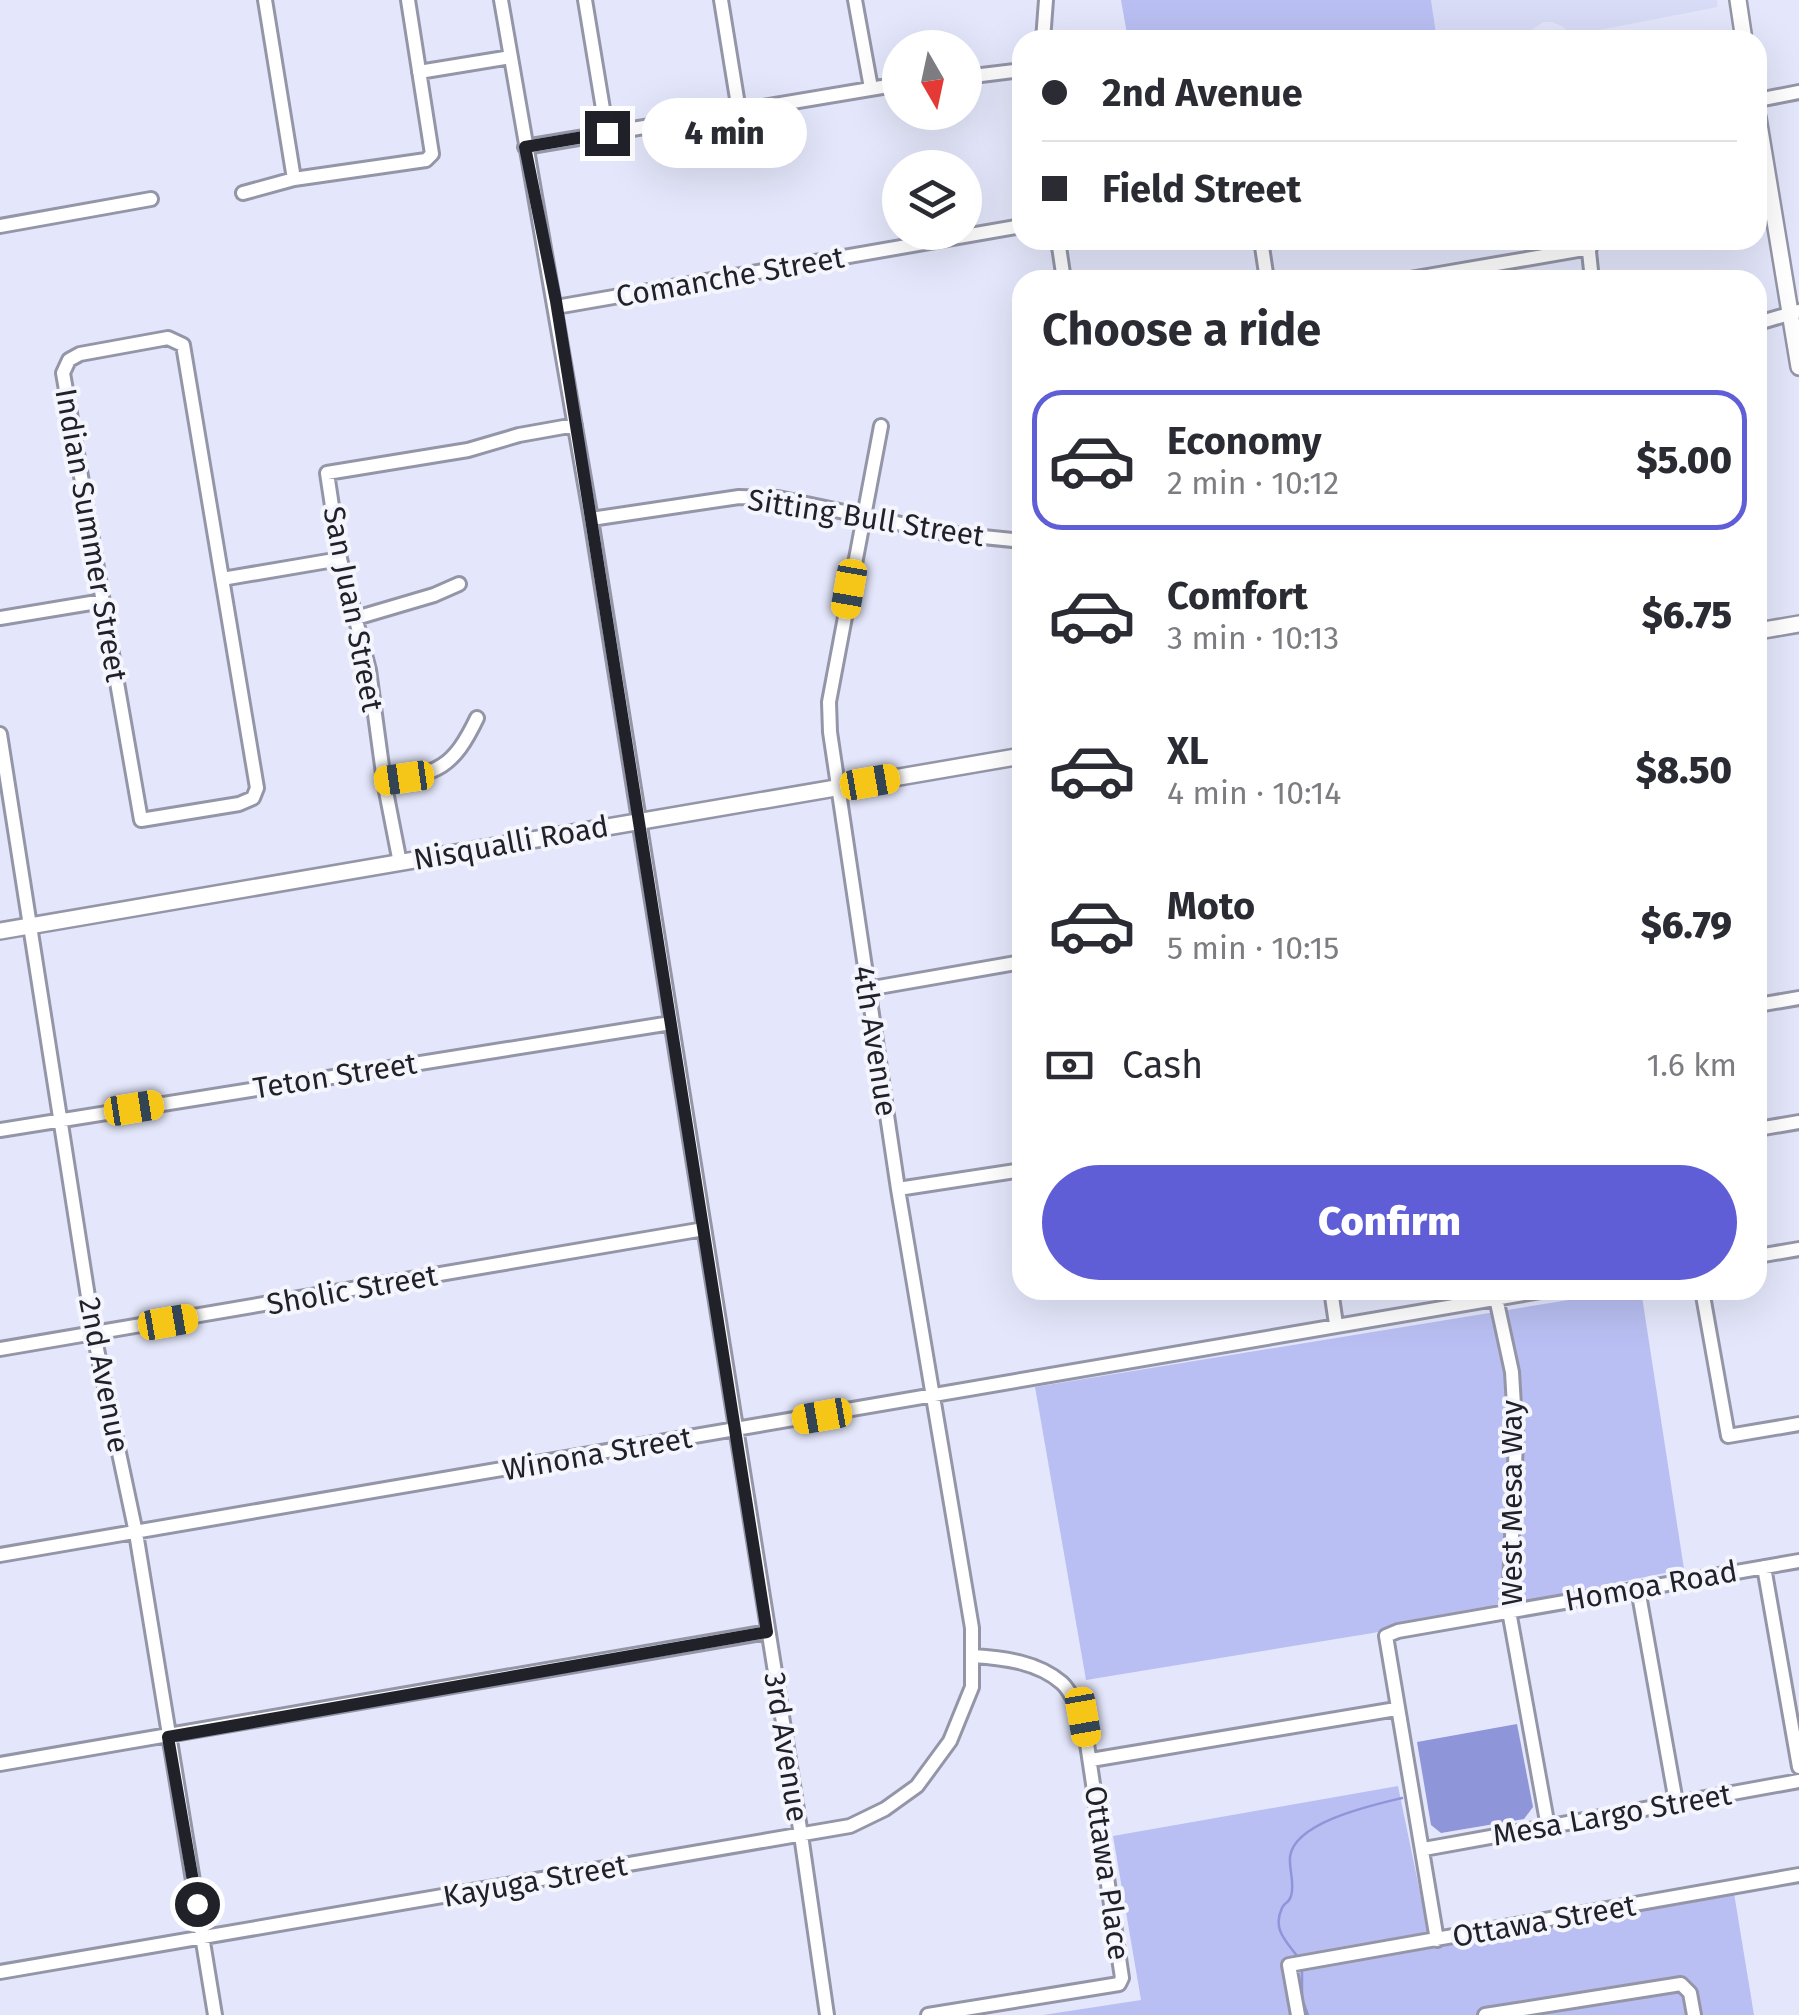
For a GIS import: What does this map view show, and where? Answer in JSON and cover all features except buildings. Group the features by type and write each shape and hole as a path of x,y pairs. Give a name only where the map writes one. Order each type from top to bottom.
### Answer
{"main road":[{"path":"1738,0 1742,30"},
{"path":"1767,166 1794,312 1799,367"},
{"path":"1767,629 1799,624"},
{"name":"Nisqualli Road","path":"0,931 1012,758"}],"street":[{"path":"265,0 294,179"},
{"path":"244,194 294,179 426,160 432,154 408,0"},
{"name":"3rd Avenue","path":"500,0 591,519 827,2015"},
{"path":"585,0 607,133"},
{"path":"722,0 739,111"},
{"path":"856,0 870,88"},
{"path":"1044,30 1046,0"},
{"path":"419,72 511,57"},
{"path":"982,75 1012,71"},
{"path":"525,147 882,86"},
{"path":"1767,98 1799,92"},
{"path":"0,226 151,199"},
{"name":"Comanche Street","path":"556,307 1012,228"},
{"path":"1455,270 1558,250"},
{"path":"1767,320 1794,312"},
{"name":"Indian Summer Street","path":"168,338 183,345 222,579 257,788 253,798 239,804 141,820 63,373 70,360 80,354 168,338"},
{"name":"San Juan Street","path":"400,863 369,670 340,559 327,473 468,450 519,434 575,424"},
{"name":"4th Avenue","path":"881,426 829,702 867,989 972,1628 973,1656"},
{"name":"Sitting Bull Street","path":"591,519 739,497 778,498 944,533 1012,540"},
{"path":"222,579 340,559"},
{"path":"356,618 434,596 459,584"},
{"path":"0,618 102,602"},
{"path":"384,781 425,775 449,764 478,718"},
{"name":"2nd Avenue","path":"0,734 94,1335 136,1533 215,2015"},
{"path":"867,989 1012,964"},
{"path":"1767,1003 1799,998"},
{"name":"Teton Street","path":"0,1130 671,1023"},
{"path":"1767,1127 1799,1122"},
{"path":"898,1189 1012,1172"},
{"name":"Sholic Street","path":"0,1350 704,1229"},
{"path":"1767,1254 1799,1249"},
{"path":"1332,1300 1336,1324"},
{"name":"Winona Street","path":"0,1555 1484,1300"},
{"name":"West Mesa Way","path":"1496,1300 1512,1372 1516,1440 1509,1611 1548,1827"},
{"path":"1704,1300 1728,1436 1799,1424"},
{"name":"Homoa Road","path":"1396,1709 1386,1636 1398,1631 1799,1561"},
{"path":"1764,1567 1799,1767"},
{"path":"1638,1588 1676,1802"},
{"path":"0,1764 767,1632"},
{"name":"Ottawa Place","path":"928,2015 1118,1984 1122,1978 1083,1717 1064,1684 1033,1666 1005,1658 973,1656"},
{"name":"Kayuga Street","path":"0,1972 850,1826 902,1797 930,1772 962,1716 972,1687 973,1656"},
{"path":"1091,1760 1396,1709 1424,1849 1437,1940"},
{"name":"Mesa Largo Street","path":"1424,1849 1799,1781"},
{"name":"Ottawa Street","path":"1298,2015 1289,1965 1799,1876"},
{"path":"1485,2015 1682,1984 1690,1993 1694,2015"}],"shaded area":[{"path":"1121,0 1431,0 1436,30 1126,30"},
{"path":"1431,0 1717,0 1718,7 1599,30 1565,30 1552,22 1543,22 1532,30 1436,30"},
{"path":"1569,1300 1643,1300 1684,1569 1373,1633 1086,1680 1035,1387"},
{"path":"1517,1724 1533,1807 1524,1819 1441,1833 1431,1825 1417,1742"},
{"path":"1398,1786 1429,1936 1733,1887 1754,2015 1043,2015 1141,2000 1113,1836"}],"waterway":[{"path":"1297,1956 1279,1922 1292,1891 1290,1857 1295,1845 1305,1834 1337,1817 1402,1798"},
{"path":"1302,1970 1302,1999 1308,2015"}],"route":[{"path":"197,1904 168,1737 767,1632 556,301 525,147 607,133"}]}
